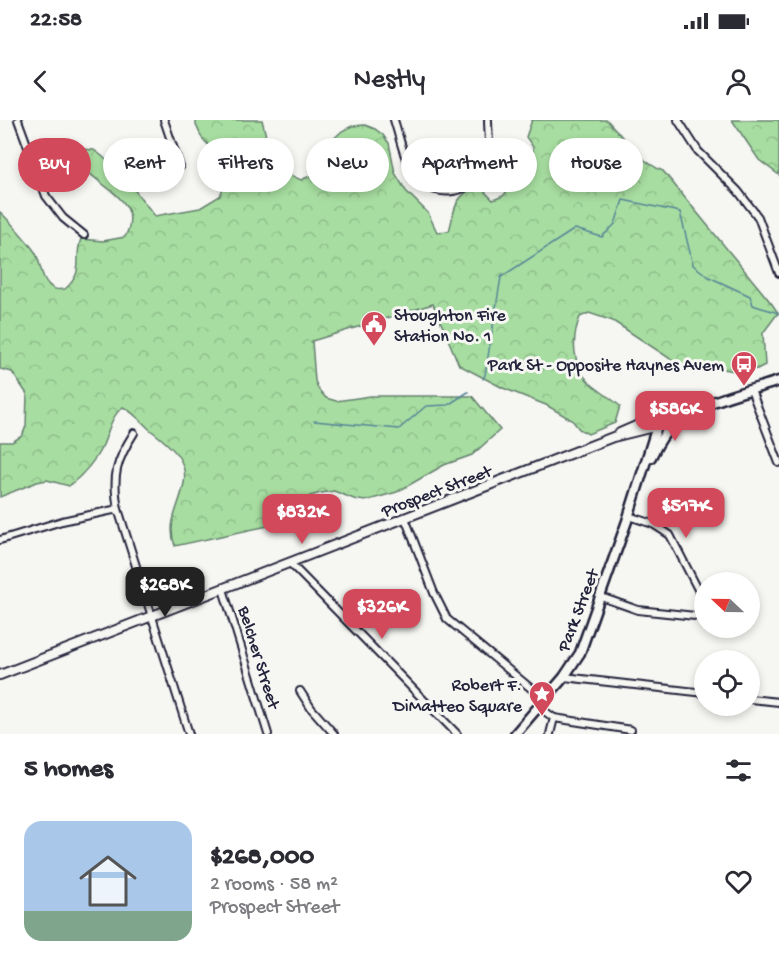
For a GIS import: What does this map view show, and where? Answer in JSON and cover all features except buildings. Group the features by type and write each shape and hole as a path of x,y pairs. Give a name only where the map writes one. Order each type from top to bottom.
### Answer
{"main road":[{"name":"Park Street","path":"515,734 564,677 580,653 629,516 654,429 666,417 688,407 712,403 779,381"},
{"name":"Park Street","path":"640,482 655,449 668,430 684,417 712,403"},
{"name":"Park Street","path":"651,445 654,429"},
{"path":"654,429 668,430"}],"street":[{"path":"18,120 46,196 63,218 84,234"},
{"path":"164,120 170,138"},
{"path":"394,120 414,175 430,188 447,192 468,187 483,172 489,153 488,120"},
{"path":"678,120 698,151 738,191 758,217 779,273"},
{"path":"752,390 779,463"},
{"name":"Prospect Street","path":"0,675 613,437 634,432 646,433 654,429 650,420 638,423 613,437"},
{"path":"134,433 118,462 115,474 114,487 118,509 189,734"},
{"path":"0,540 62,521 118,509"},
{"path":"629,516 653,524 670,535 694,582"},
{"path":"405,518 447,620 542,704 554,718 631,730"},
{"path":"290,563 457,734"},
{"name":"Belcher Street","path":"223,589 268,734"},
{"path":"601,597 638,610 694,616"},
{"path":"564,677 694,692"},
{"path":"300,691 311,708 334,734"},
{"path":"760,700 779,702"},
{"path":"550,734 554,718"}],"green space":[{"path":"196,120 262,120 266,138 202,138"},
{"path":"532,120 607,120 623,138 549,138 549,192 643,192 643,159 663,171 778,313 763,333 765,365 739,372 708,366 684,368 613,321 589,313 580,317 575,334 575,352 580,369 590,383 620,406 615,423 588,434 579,429 572,420 546,405 503,388 459,365 433,304 312,341 315,381 326,398 336,401 371,396 472,396 500,430 472,455 444,465 397,492 365,501 334,491 321,493 310,496 291,521 175,546 172,529 184,483 183,465 168,445 123,407 113,419 96,457 69,486 47,480 0,497 0,442 12,442 22,436 26,426 27,394 12,372 0,369 0,212 35,252 43,277 48,284 56,289 65,289 77,271 81,239 103,241 125,237 130,223 129,212 112,192 136,192 155,216 200,208 220,196 222,192 294,192 294,176 301,180 306,178 306,192 389,192 389,143 395,173 401,183 401,192 407,192 428,213 437,232 449,231 456,204 467,192 485,192 493,200 506,192 537,192 537,138 526,137"},
{"path":"732,120 779,120 779,175 759,160"},
{"path":"365,125 385,138 335,138 352,126"},
{"path":"91,150 102,156 103,184 91,174"}],"waterway":[{"path":"483,379 501,277 575,229 602,237 615,224 623,200 680,212 693,265 709,277 750,296 753,305 779,314"},
{"path":"314,421 399,429 426,406 448,405 468,392"}],"place":[{"name":"Stoughton Fire Station No. 1","path":"374,347"},
{"name":"Park St - Opposite Haynes Avem","path":"744,387"},
{"name":"Robert F. DiMatteo Square","path":"542,717"}]}
